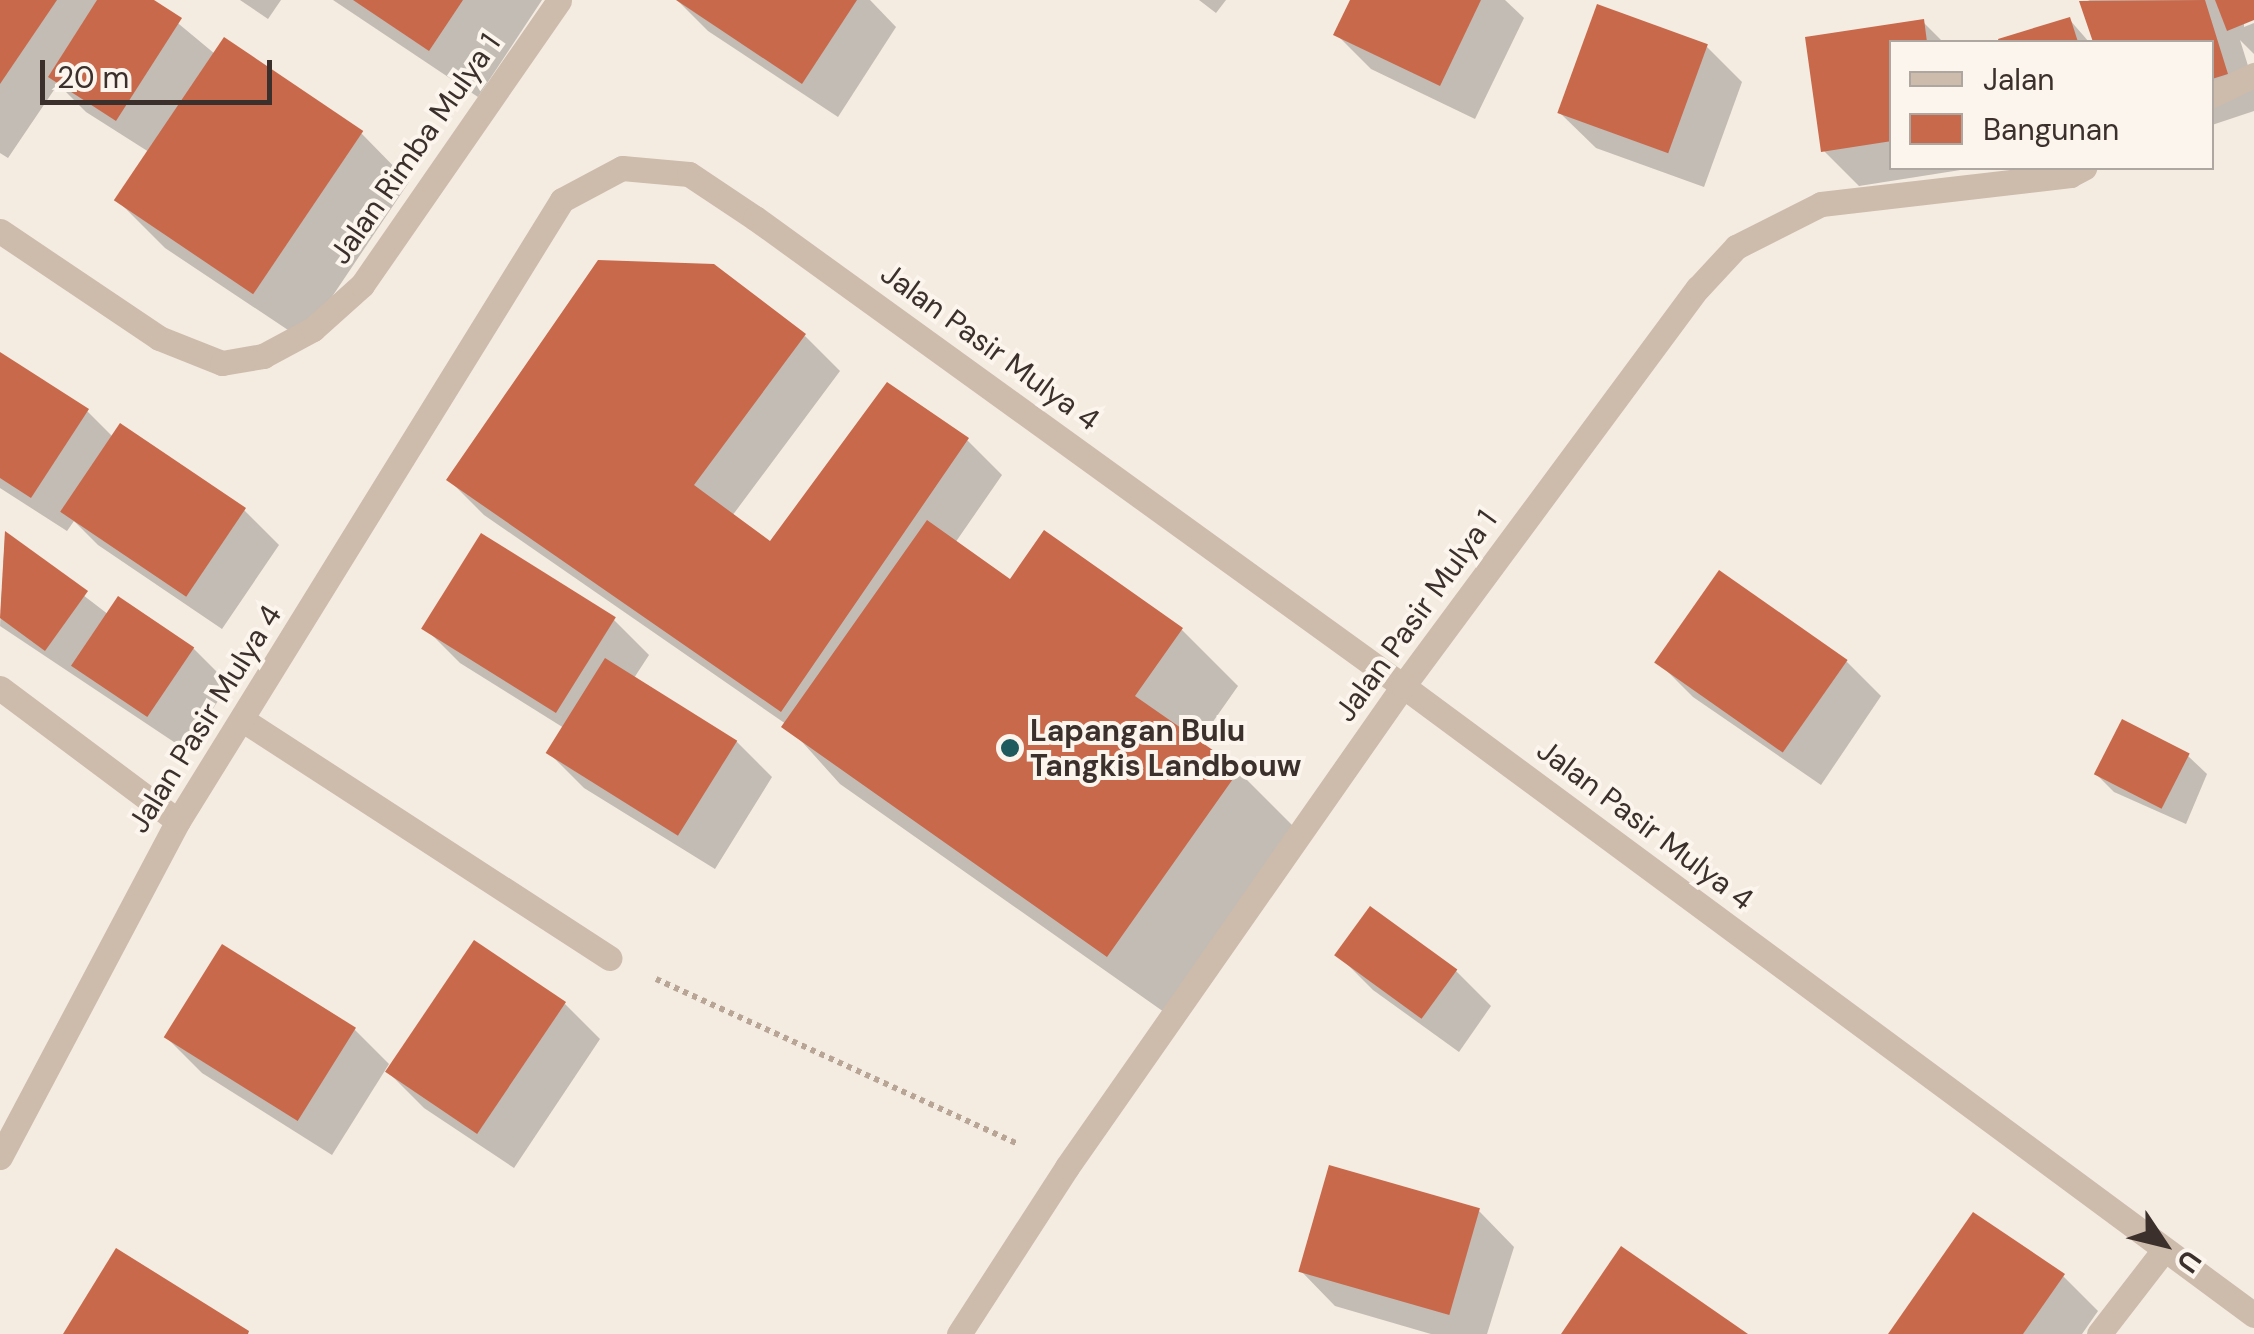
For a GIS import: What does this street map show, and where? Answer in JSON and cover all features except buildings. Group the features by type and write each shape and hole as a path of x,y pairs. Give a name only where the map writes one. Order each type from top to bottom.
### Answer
{"street":[{"name":"Jalan Rimba Mulya 1","path":"0,231 159,338 222,363 263,356 313,329 362,285 560,0"},
{"path":"2214,94 2254,74"},
{"name":"Jalan Pasir Mulya 4","path":"0,1157 178,821 562,200 622,168 688,174 739,207 1404,686 2254,1315"},
{"name":"Jalan Pasir Mulya 1","path":"959,1334 1067,1166 1404,686 1698,288 1736,248 1821,204 2070,176 2080,170"},
{"path":"0,688 178,821"},
{"path":"243,720 610,958"},
{"path":"2100,1334 2164,1250"}],"path":[{"path":"610,958 1067,1166"}],"place":[{"name":"Lapangan Bulu Tangkis Landbouw","path":"1010,748"}]}
